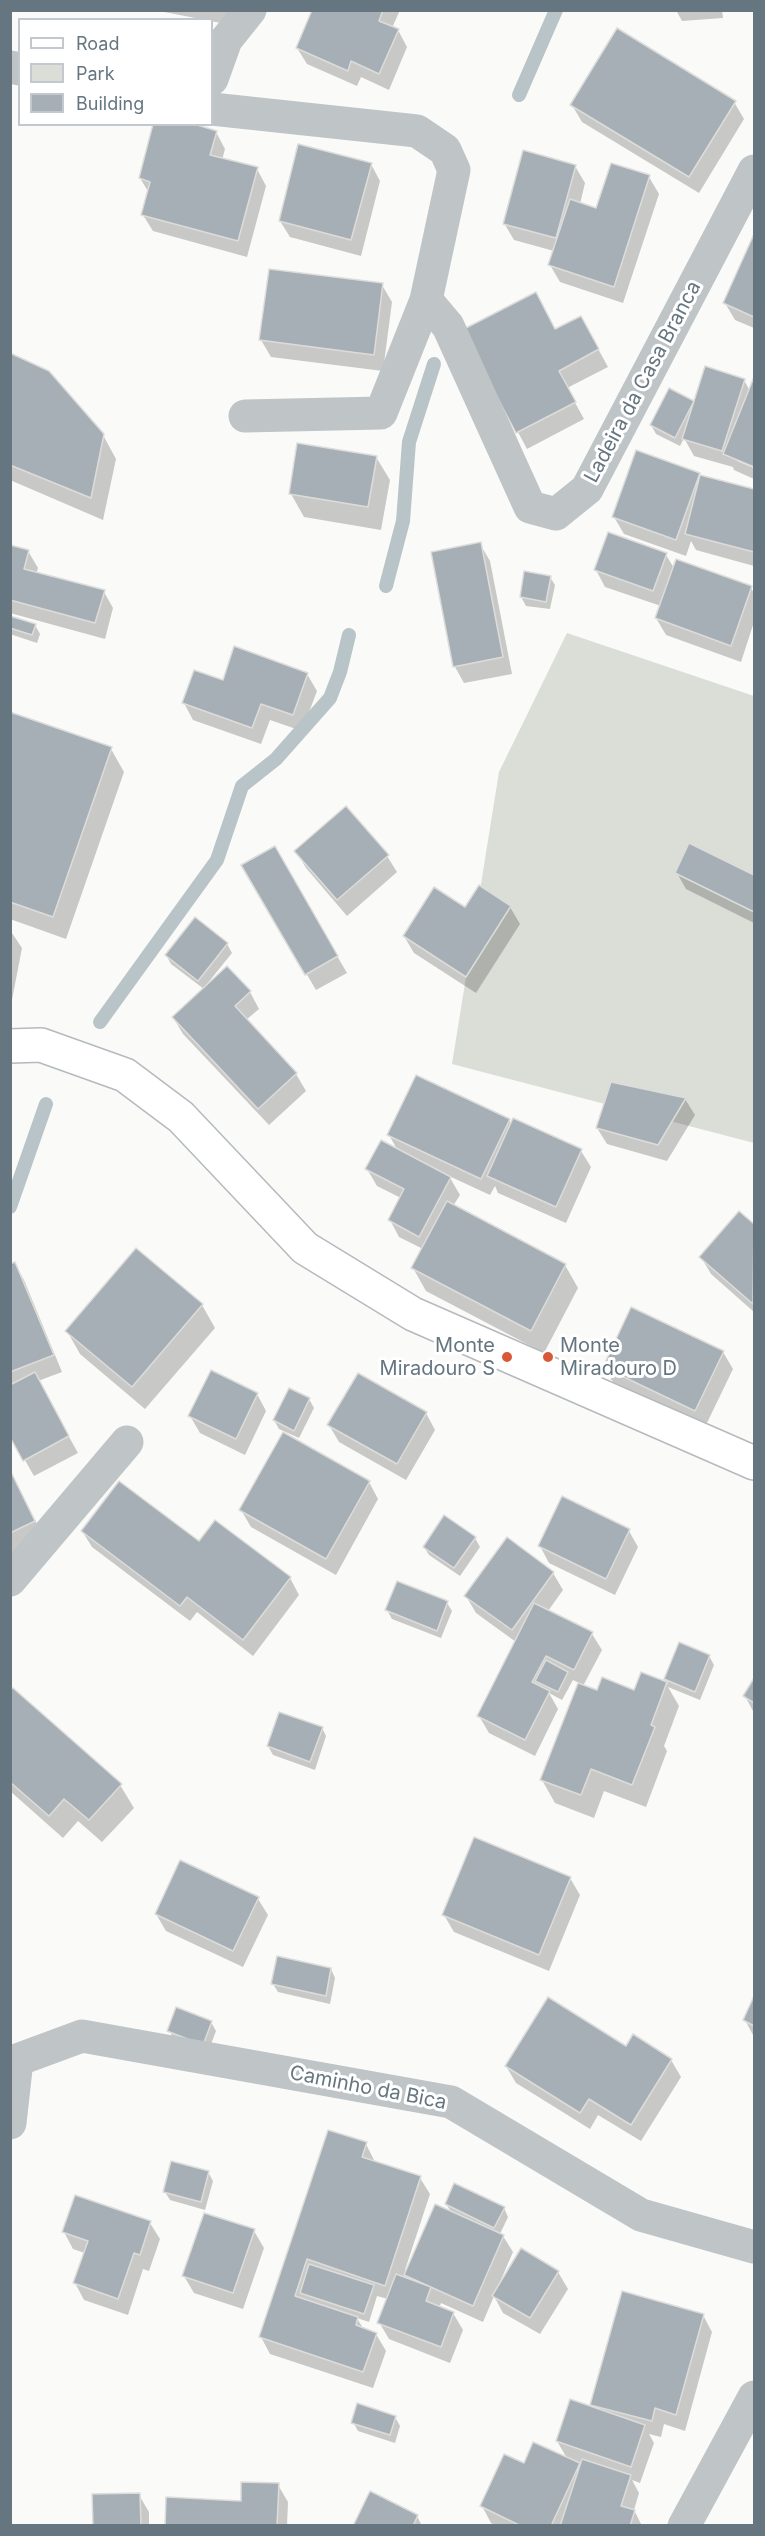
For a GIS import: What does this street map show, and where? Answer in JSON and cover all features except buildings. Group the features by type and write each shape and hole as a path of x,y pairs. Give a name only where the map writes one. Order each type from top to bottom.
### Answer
{"main road":[{"path":"10,1046 41,1045 124,1075 181,1117 305,1248 413,1314 754,1463"}],"street":[{"path":"213,76 226,40 250,10"},
{"path":"213,109 417,131 445,150 454,170 426,300 381,413 245,416"},
{"name":"Ladeira da Casa Branca","path":"426,300 448,326 530,507 556,514 587,489 754,171"},
{"path":"10,1580 128,1442"},
{"name":"Caminho da Bica","path":"10,2123 17,2060 82,2036 451,2103 641,2215 754,2247"},
{"path":"684,2526 754,2397"}],"green space":[{"path":"567,633 754,696 754,1143 452,1064 499,772"}],"waterway":[{"path":"519,95 556,10"},
{"path":"386,586 403,521 409,442 434,364"},
{"path":"100,1022 217,860 242,786 276,759 330,698 340,672 349,635"},
{"path":"10,1207 46,1104"}],"place":[{"name":"Monte Miradouro S","path":"507,1357"},
{"name":"Monte Miradouro D","path":"548,1357"}]}
